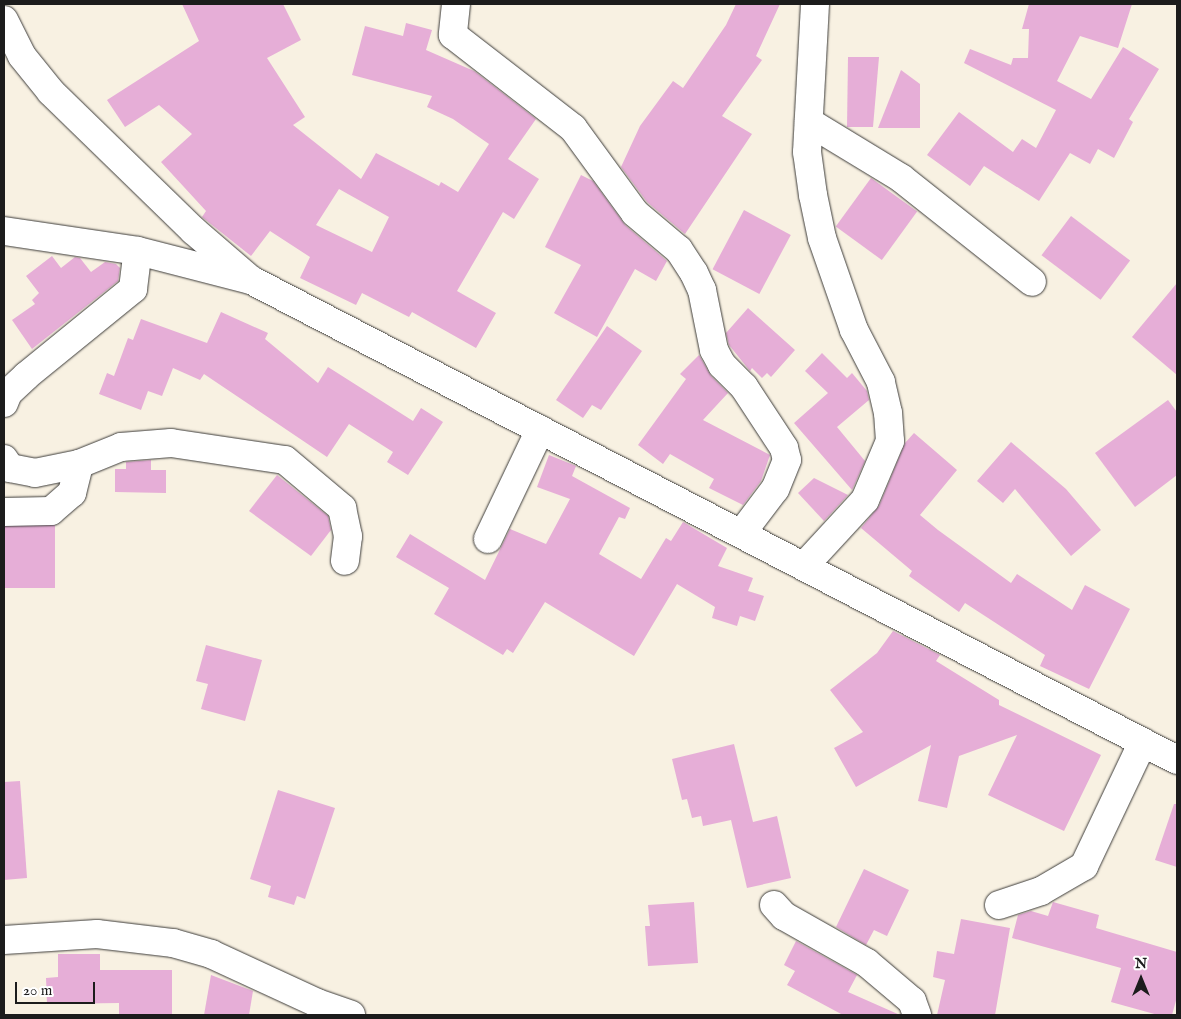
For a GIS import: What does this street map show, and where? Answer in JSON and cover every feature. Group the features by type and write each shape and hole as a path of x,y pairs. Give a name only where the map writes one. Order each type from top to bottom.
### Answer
{"street":[{"path":"456,4 452,35 573,128 635,212 679,250 694,274 702,290 714,350 722,365 744,387 784,448 787,460 775,488 741,534"},
{"path":"805,565 865,500 890,441 888,414 881,382 854,330 822,238 807,152 815,4"},
{"path":"4,20 22,56 50,92 194,231 251,280"},
{"path":"809,122 901,178 1032,282"},
{"path":"4,231 138,251 251,280 741,534 805,565 1177,760"},
{"path":"4,403 8,393 26,376 133,289 138,251"},
{"path":"488,539 540,430"},
{"path":"4,460 10,468 35,473 79,464 121,447 171,443 285,460 342,508 348,536 345,561"},
{"path":"4,512 51,511 72,493 79,464"},
{"path":"999,904 1042,891 1084,866 1143,742"},
{"path":"774,905 784,916 867,963 912,1001 917,1015"},
{"path":"4,940 97,934 173,943 210,954 317,1004 351,1015"}],"building":[{"path":"182,4 283,4 301,40 267,58 305,117 293,125 361,179 376,153 439,186 441,182 458,192 489,144 453,119 427,107 432,96 352,75 365,26 403,36 406,23 432,30 426,50 474,71 536,119 508,159 539,179 514,219 503,212 457,291 496,313 476,348 412,312 409,317 362,293 356,305 300,278 310,257 270,231 251,256 202,217 206,211 161,162 192,134 159,105 125,127 107,100 199,41","holes":["339,189 389,217 372,252 316,225"]},
{"path":"736,4 780,4 756,56 762,60 722,116 752,134 685,234 647,202 621,167 640,126 673,81 683,88 726,25"},
{"path":"1029,4 1132,4 1118,48 1080,36 1057,81 1091,99 1123,47 1159,69 1129,119 1133,122 1114,158 1098,149 1090,164 1070,153 1039,201 984,166 970,186 927,155 959,112 1013,152 1022,139 1036,148 1056,110 964,63 970,49 1011,65 1013,58 1028,58 1029,29 1022,29"},
{"path":"848,57 879,57 873,127 847,127"},
{"path":"901,70 920,84 920,128 878,128"},
{"path":"581,175 593,181 625,225 667,261 656,281 635,269 597,337 554,313 581,265 545,247"},
{"path":"871,178 917,212 882,260 836,227"},
{"path":"744,210 791,235 759,294 713,269"},
{"path":"1071,216 1130,261 1101,300 1042,255"},
{"path":"52,256 61,268 75,257 80,258 91,272 105,262 116,264 120,268 118,281 32,349 12,320 35,304 32,300 39,293 26,276"},
{"path":"1177,283 1177,375 1132,337"},
{"path":"748,308 795,350 771,377 767,373 762,378 752,368 750,371 729,345 726,333"},
{"path":"221,312 268,333 265,339 318,383 328,367 413,421 421,408 443,422 408,475 387,462 393,452 349,424 327,457 204,374 200,380 173,368 162,396 148,391 141,410 99,394 107,373 114,376 128,338 133,340 141,319 207,343"},
{"path":"607,326 642,351 601,410 592,405 583,418 556,400"},
{"path":"822,353 847,378 852,373 867,391 869,400 837,427 865,461 852,490 794,423 828,393 805,371"},
{"path":"699,355 711,376 728,393 703,420 770,455 761,481 743,505 709,488 714,479 670,454 663,464 638,445 686,379 680,374"},
{"path":"1168,400 1177,412 1177,475 1135,507 1095,453"},
{"path":"914,433 957,470 920,515 938,530 1011,583 1017,574 1072,610 1085,585 1130,609 1089,689 1040,666 1045,655 965,603 959,612 909,576 912,571 861,528 879,506 905,443"},
{"path":"1011,442 1066,489 1101,530 1071,556 1015,489 1003,503 977,481"},
{"path":"549,455 576,466 572,476 630,508 625,519 619,517 599,554 641,579 666,538 671,541 683,522 727,548 718,566 753,578 748,591 764,596 755,621 740,616 737,626 712,618 715,607 677,584 634,656 545,602 513,653 507,649 503,655 434,614 449,588 396,557 410,534 485,580 510,529 546,544 570,499 537,487"},
{"path":"151,460 151,470 166,470 166,493 115,492 115,469 126,469 126,462"},
{"path":"277,475 328,516 331,530 311,556 249,511"},
{"path":"814,478 848,495 824,521 798,493"},
{"path":"4,525 55,525 55,588 4,588"},
{"path":"893,631 940,655 936,661 999,700 999,705 1101,755 1064,831 988,795 1017,735 959,756 947,808 918,801 931,745 856,787 834,748 863,732 830,690 877,653"},
{"path":"206,645 262,660 245,721 201,709 208,684 196,681"},
{"path":"734,744 753,822 777,816 791,878 747,888 731,820 703,826 701,816 692,818 687,799 682,800 672,759"},
{"path":"20,781 27,878 4,880 4,782"},
{"path":"278,790 335,808 305,899 297,896 294,905 268,897 271,886 250,879"},
{"path":"1174,804 1177,804 1177,867 1155,860"},
{"path":"864,869 909,890 887,936 874,930 866,945 836,927"},
{"path":"694,902 698,963 648,966 645,926 650,926 648,905"},
{"path":"1053,902 1099,915 1096,928 1177,952 1177,997 1172,1015 1158,1015 1111,1002 1121,968 1012,938 1018,915 1031,911 1048,916"},
{"path":"961,919 1010,928 995,1015 937,1015 945,980 933,977 937,951 954,954"},
{"path":"796,941 857,975 848,992 900,1015 843,1015 787,985 795,971 784,965"},
{"path":"58,954 100,954 100,970 172,970 172,1015 119,1015 119,1003 47,1004 46,978 58,977"},
{"path":"211,975 253,991 249,1015 204,1015"}]}
